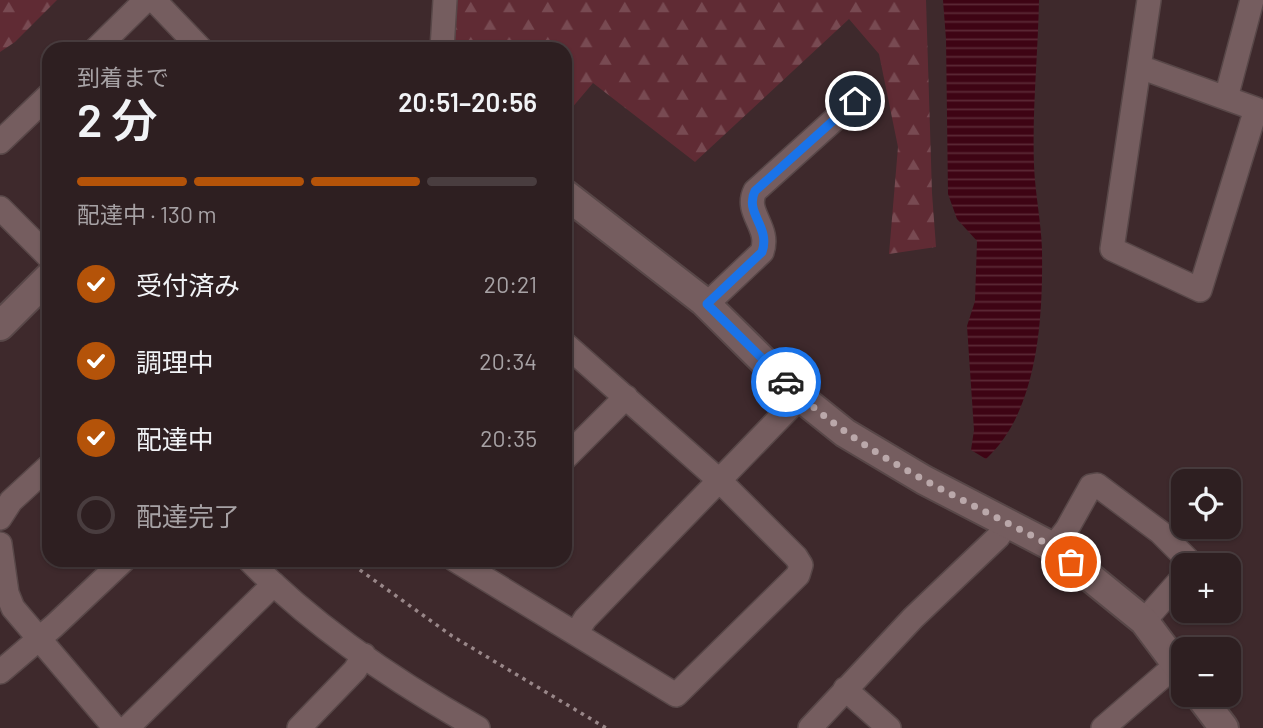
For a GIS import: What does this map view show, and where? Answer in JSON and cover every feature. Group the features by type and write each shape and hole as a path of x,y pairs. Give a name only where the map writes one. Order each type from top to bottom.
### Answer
{"street":[{"path":"103,42 146,0"},
{"path":"154,0 194,42"},
{"path":"442,42 445,0"},
{"path":"1140,66 1256,109 1200,290 1112,249 1149,0"},
{"path":"1226,98 1252,0"},
{"path":"707,304 762,252 764,234 751,207 751,198 755,191 855,101"},
{"path":"0,142 42,102"},
{"path":"572,199 707,304 800,397 845,433 881,456 1053,547 1144,621 1171,656"},
{"path":"0,208 42,250"},
{"path":"0,326 42,284"},
{"path":"470,567 676,695 798,575 801,565 796,557 720,481 572,350"},
{"path":"572,451 626,397"},
{"path":"577,632 585,619 800,397"},
{"path":"0,518 11,501 42,472"},
{"path":"1053,547 1067,529 1091,486 1097,485 1184,553"},
{"path":"810,728 913,618 998,537 1008,523"},
{"path":"0,544 7,593 13,608 115,728"},
{"path":"0,671 40,639 117,567"},
{"path":"256,567 316,622 422,697 475,727"},
{"path":"127,728 274,584"},
{"path":"1144,621 1171,591"},
{"path":"299,728 355,670 364,655"},
{"path":"1103,728 1171,675"},
{"path":"845,689 889,728"},
{"path":"1208,707 1224,728"}],"path":[{"path":"356,567 452,636 607,728"}],"green space":[{"path":"0,0 57,0 15,42 0,52"},
{"path":"453,0 926,0 936,247 889,254 898,147 879,54 849,19 695,162 593,83 572,108 572,42 451,42"}],"shaded area":[{"path":"943,0 1039,0 1034,144 1042,249 1039,332 1027,389 1017,415 1004,439 986,459 971,450 974,430 967,326 975,301 977,241 957,219 948,194"}],"way so far":[{"path":"786,382 827,419 881,456 1053,547 1071,562"}],"route":[{"path":"786,382 707,304 762,252 764,234 751,207 751,198 755,191 855,101"}]}
